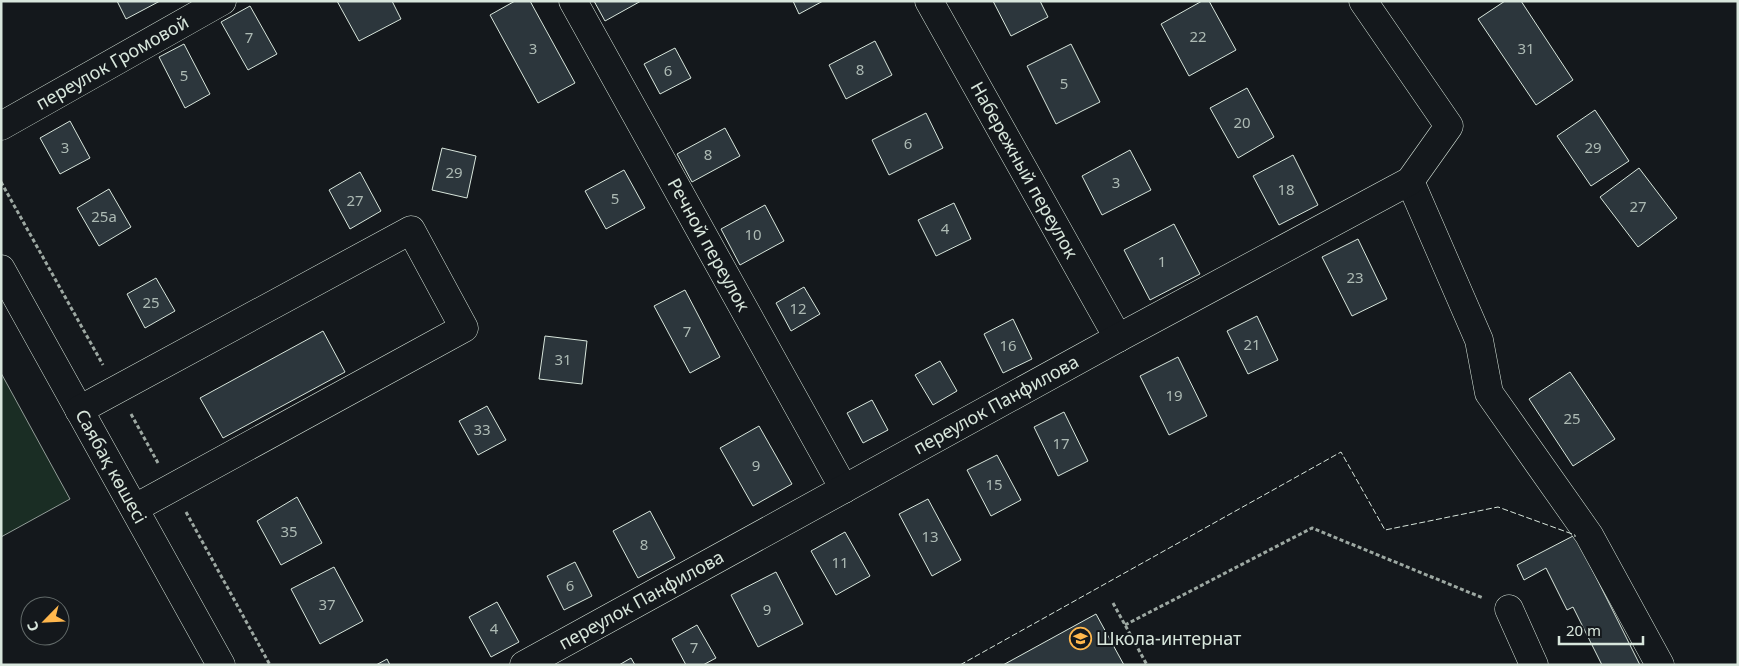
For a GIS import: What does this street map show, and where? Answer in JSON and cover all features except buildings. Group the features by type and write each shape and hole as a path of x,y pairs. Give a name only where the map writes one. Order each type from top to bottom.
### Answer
{"street":[{"name":"переулок Громовой","path":"1,126 222,1"},
{"name":"Речной переулок","path":"573,1 844,489"},
{"name":"Набережный переулок","path":"929,1 1118,338"},
{"name":"переулок Панфилова","path":"524,665 1118,338 1410,181 1449,126 1363,1"},
{"path":"1410,181 1479,340 1489,393 1590,535 1660,665"},
{"path":"79,410 411,230 464,328 135,508"},
{"name":"Саябақ көшесі","path":"4,281 135,508 221,665"},
{"path":"1509,609 1534,665"}],"path":[{"path":"1,182 270,665"},
{"path":"1125,625 1312,528 1509,609"},
{"path":"1113,603 1147,665"}],"green space":[{"path":"1,373 70,499 1,537"}],"fence":[{"path":"960,665 1341,452 1385,530 1498,507 1575,535 1575,537"}],"place":[{"name":"Школа-интернат","path":"1080,639"}]}
